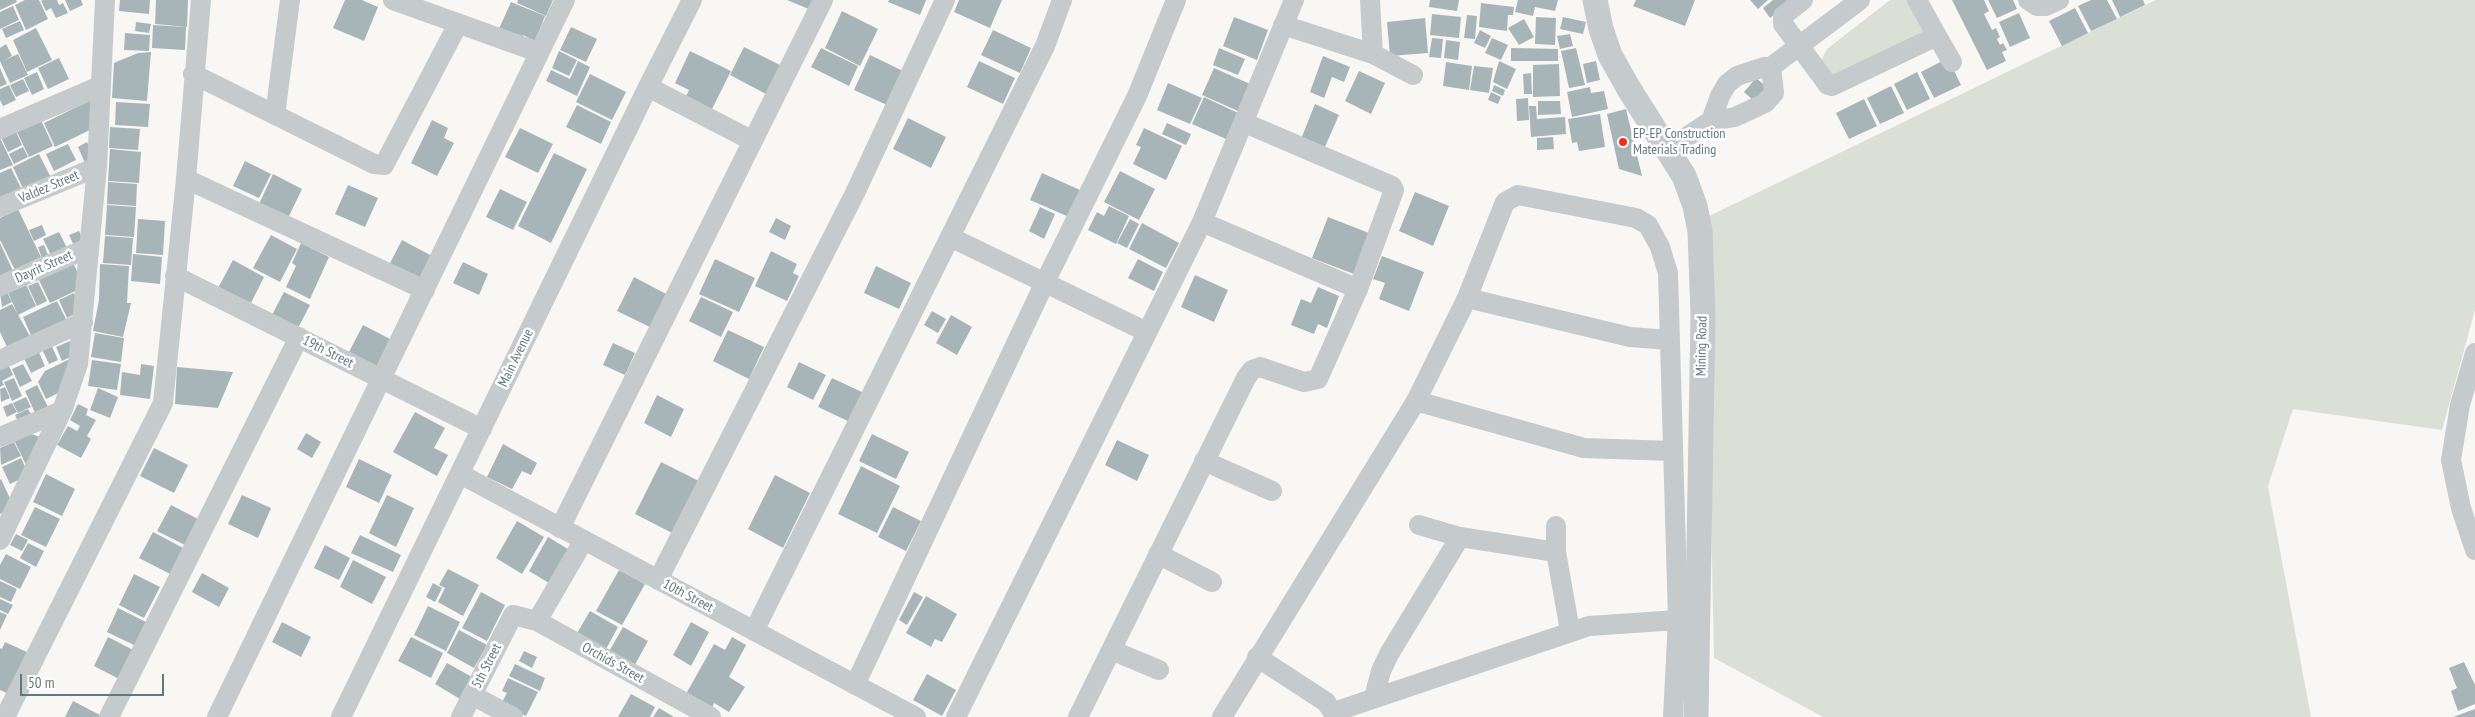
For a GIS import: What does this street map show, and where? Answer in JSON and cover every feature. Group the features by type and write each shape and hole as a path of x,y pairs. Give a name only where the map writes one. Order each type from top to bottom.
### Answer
{"street":[{"path":"0,540 6,519 62,411 78,364 97,167 105,0"},
{"path":"5,717 163,403 186,179 193,74 201,0"},
{"path":"275,115 290,0"},
{"path":"394,0 538,52"},
{"path":"217,717 383,379 538,52 565,0"},
{"name":"Main Avenue","path":"341,717 692,0"},
{"path":"560,528 823,0"},
{"path":"658,580 855,193 945,0"},
{"path":"754,631 1045,46 1062,0"},
{"path":"855,685 1046,282 1137,96 1176,0"},
{"path":"956,717 1202,222 1294,0"},
{"path":"1370,0 1373,54"},
{"name":"Mining Road","path":"1595,0 1601,29 1610,55 1629,89 1684,176 1695,206 1700,231 1703,316 1696,717"},
{"path":"1803,0 1783,16 1782,20 1828,85 1832,86 1937,36"},
{"path":"1710,121 1727,84 1737,76 1764,67 1771,67 1860,0"},
{"path":"1917,0 1952,62"},
{"path":"2028,0 2037,6 2046,6 2059,0"},
{"path":"193,74 374,164 384,165 458,24"},
{"path":"1283,25 1373,54 1413,74"},
{"path":"1668,149 1710,121 1734,118 1765,103 1774,92 1771,67"},
{"path":"0,129 100,86"},
{"path":"648,87 753,141"},
{"path":"1078,717 1246,378 1252,370 1260,367 1304,382 1318,379 1358,289 1394,190 1392,186 1244,123"},
{"name":"Valdez Street","path":"0,207 97,167"},
{"path":"186,179 425,290"},
{"path":"1222,717 1257,657 1416,401 1467,298 1505,202 1518,195 1636,218 1648,226 1660,247 1668,273 1678,620 1674,717"},
{"path":"1202,222 1358,289"},
{"path":"950,237 1146,332"},
{"name":"Dayrit Street","path":"0,286 88,248"},
{"name":"19th Street","path":"175,276 482,429"},
{"path":"1467,298 1630,337 1669,340"},
{"path":"0,360 83,322"},
{"path":"109,717 299,337"},
{"path":"2475,353 2460,406 2451,460 2461,508 2475,550"},
{"path":"1416,401 1584,448 1672,451"},
{"path":"0,437 62,411"},
{"path":"1204,461 1272,491"},
{"name":"10th Street","path":"460,474 916,717"},
{"path":"1419,525 1460,537 1556,552"},
{"path":"1556,526 1556,552 1570,631"},
{"path":"1374,698 1381,671 1389,654 1460,537"},
{"path":"537,621 584,540"},
{"path":"1158,554 1212,582"},
{"name":"Orchids Street","path":"514,615 537,621 711,717"},
{"name":"5th Street","path":"461,717 514,615"},
{"path":"1257,657 1326,702 1335,714 1374,698 1570,631 1589,626 1678,620"},
{"path":"1111,650 1159,670"},
{"path":"472,695 513,717"}],"shaded area":[{"path":"1890,0 1909,0 1926,32 1832,83 1820,62 1827,49"},
{"path":"2156,0 2475,0 2475,310 2442,430 2293,409 2268,486 2311,717 1823,717 1714,658 1705,218"}],"building":[{"path":"0,0 16,0 17,2 0,10"},
{"path":"25,0 39,0 48,19 26,30 15,5"},
{"path":"57,0 59,5 63,3 68,13 56,18 51,8 46,11 41,1"},
{"path":"65,0 81,0 83,5 70,11"},
{"path":"120,0 150,0 149,14 119,11"},
{"path":"156,0 188,0 187,27 155,24"},
{"path":"345,0 362,0 378,7 364,41 333,28"},
{"path":"518,0 553,0 546,16 517,3"},
{"path":"787,0 815,0 811,10"},
{"path":"889,0 926,0 920,15 888,2"},
{"path":"959,0 1002,0 990,28 954,12"},
{"path":"1430,0 1459,0 1457,11 1429,7"},
{"path":"1518,0 1558,0 1555,11 1535,7 1533,16 1515,12"},
{"path":"1636,0 1695,0 1685,26 1633,6"},
{"path":"1750,0 1768,0 1758,9"},
{"path":"1773,0 1792,0 1770,18 1763,8"},
{"path":"1952,0 1984,0 1989,11 1984,14 1992,30 1996,28 2000,37 1997,39 2000,45 2003,43 2007,50 2002,52 2006,61 1987,70"},
{"path":"1988,0 2013,0 2017,9 1997,18"},
{"path":"2091,0 2107,0 2117,19 2091,31 2078,6"},
{"path":"2112,0 2143,0 2145,5 2120,17"},
{"path":"511,2 545,16 535,41 523,35 521,41 498,31"},
{"path":"1481,3 1514,7 1513,15 1508,15 1507,31 1479,27"},
{"path":"13,6 19,20 0,29 0,12"},
{"path":"2075,8 2088,33 2062,46 2049,21"},
{"path":"842,11 878,29 860,66 825,48"},
{"path":"2019,13 2030,38 2010,47 1999,22"},
{"path":"1432,14 1461,17 1459,38 1430,35"},
{"path":"1467,15 1477,16 1475,39 1464,38"},
{"path":"1234,17 1268,30 1257,60 1223,46"},
{"path":"1536,17 1556,18 1555,45 1535,44"},
{"path":"1563,17 1586,22 1583,34 1560,29"},
{"path":"1425,18 1428,53 1390,56 1387,22"},
{"path":"1524,19 1534,37 1519,45 1508,28"},
{"path":"20,21 24,30 6,38 2,29"},
{"path":"136,22 151,24 149,33 135,31"},
{"path":"153,25 186,27 185,50 152,48"},
{"path":"571,27 597,39 586,62 560,50"},
{"path":"36,28 52,60 27,72 13,40"},
{"path":"993,30 1031,48 1020,73 981,55"},
{"path":"1480,30 1491,36 1485,48 1474,43"},
{"path":"125,33 150,35 149,51 124,50"},
{"path":"1570,34 1573,46 1560,49 1557,36"},
{"path":"1432,38 1443,39 1441,58 1429,57"},
{"path":"1492,38 1508,45 1501,60 1485,53"},
{"path":"1446,40 1460,42 1458,60 1444,58"},
{"path":"6,44 12,56 3,61 18,54 28,75 10,83 0,61 0,48"},
{"path":"744,47 780,65 766,94 730,75"},
{"path":"821,48 858,66 849,86 811,67"},
{"path":"1219,48 1245,59 1238,75 1213,65"},
{"path":"1511,48 1558,49 1558,61 1511,61"},
{"path":"1576,48 1585,85 1569,88 1561,51"},
{"path":"559,51 577,60 569,76 552,68"},
{"path":"690,51 731,71 711,111 685,98 689,90 675,83"},
{"path":"151,52 147,101 112,98 114,63 138,53"},
{"path":"870,55 903,71 887,105 854,90"},
{"path":"1323,56 1350,67 1344,82 1332,77 1324,98 1310,92"},
{"path":"59,58 69,79 48,89 38,68"},
{"path":"1948,58 1961,85 1934,98 1921,72"},
{"path":"578,61 590,67 577,96 546,81 551,70 570,79"},
{"path":"979,61 1015,78 1003,104 967,87"},
{"path":"1499,61 1516,69 1507,89 1493,82"},
{"path":"1596,61 1600,80 1587,83 1583,64"},
{"path":"1446,62 1472,66 1469,90 1443,86"},
{"path":"1559,64 1560,96 1533,97 1533,65"},
{"path":"1474,66 1493,68 1489,93 1470,90"},
{"path":"0,68 7,84 0,87"},
{"path":"1214,68 1250,84 1238,111 1202,95"},
{"path":"1359,71 1385,83 1371,114 1345,101"},
{"path":"37,72 44,89 32,95 24,78"},
{"path":"1917,72 1930,99 1907,110 1894,84"},
{"path":"1531,73 1532,94 1524,94 1523,74"},
{"path":"590,74 626,92 612,120 576,102"},
{"path":"1756,78 1769,89 1756,103 1744,92"},
{"path":"23,79 29,91 16,97 10,85"},
{"path":"1168,83 1202,98 1190,124 1157,110"},
{"path":"9,85 16,100 3,106 0,100 0,89"},
{"path":"1494,85 1505,90 1503,96 1492,91"},
{"path":"1891,86 1904,113 1880,124 1867,98"},
{"path":"1590,87 1591,93 1604,91 1608,109 1572,117 1567,92"},
{"path":"1491,92 1501,97 1498,104 1488,100"},
{"path":"1204,97 1238,113 1226,139 1192,124"},
{"path":"1528,98 1529,120 1517,121 1516,99"},
{"path":"93,99 92,129 55,147 44,123"},
{"path":"1864,99 1877,126 1849,139 1836,113"},
{"path":"1538,101 1560,101 1561,114 1538,115"},
{"path":"116,102 150,104 148,127 115,125"},
{"path":"1315,104 1339,115 1324,149 1301,139"},
{"path":"577,105 611,122 601,144 566,127"},
{"path":"1529,106 1536,106 1537,119 1565,117 1566,134 1531,137"},
{"name":"EP-EP Construction Materials Trading","path":"1626,109 1642,176 1619,169 1607,114"},
{"path":"1600,114 1605,147 1579,151 1577,142 1572,143 1568,119"},
{"path":"40,118 53,146 29,157 16,130"},
{"path":"908,118 946,137 931,168 893,149"},
{"path":"432,120 448,128 444,138 454,143 437,176 411,163"},
{"path":"1167,123 1191,134 1186,145 1162,134"},
{"path":"14,127 22,145 8,152 0,135"},
{"path":"110,127 140,129 138,150 109,148"},
{"path":"520,128 553,144 538,173 505,157"},
{"path":"1144,128 1182,146 1166,180 1133,164 1141,147 1136,145"},
{"path":"1553,137 1554,149 1537,150 1537,138"},
{"path":"0,138 13,165 0,170"},
{"path":"87,142 95,159 85,163 78,147"},
{"path":"68,144 76,160 54,171 46,154"},
{"path":"23,147 28,157 14,164 9,154"},
{"path":"110,149 141,152 139,183 108,181"},
{"path":"554,153 587,169 551,243 518,226"},
{"path":"39,154 52,180 25,193 13,167"},
{"path":"245,161 271,174 259,198 233,186"},
{"path":"11,168 23,192 0,204 0,173"},
{"path":"1120,171 1155,189 1139,220 1104,202"},
{"path":"1042,173 1080,190 1069,217 1030,200"},
{"path":"273,174 302,189 288,218 259,204"},
{"path":"108,182 137,184 136,206 107,204"},
{"path":"348,185 378,198 365,227 335,214"},
{"path":"500,189 527,202 513,230 486,217"},
{"path":"1415,192 1449,206 1433,246 1399,231"},
{"path":"107,205 136,207 134,237 105,235"},
{"path":"1109,206 1129,216 1116,244 1088,230 1097,212 1104,216"},
{"path":"1040,207 1055,214 1044,239 1029,231"},
{"path":"18,209 41,257 15,270 0,240 0,218"},
{"path":"1328,217 1369,233 1354,274 1312,258"},
{"path":"776,218 791,226 785,240 769,232"},
{"path":"138,219 165,221 163,255 136,253"},
{"path":"1130,219 1139,224 1127,248 1117,243"},
{"path":"1142,223 1179,243 1166,268 1129,249"},
{"path":"42,225 46,235 34,241 29,230"},
{"path":"79,231 85,243 75,248 69,235"},
{"path":"59,232 68,250 52,257 43,239"},
{"path":"271,235 297,249 280,282 253,268"},
{"path":"105,236 133,238 131,265 103,263"},
{"path":"402,240 432,256 419,281 389,265"},
{"path":"0,243 13,271 0,278"},
{"path":"301,243 329,257 310,299 286,287 296,266 292,263"},
{"path":"44,245 48,255 42,258 38,247"},
{"path":"771,251 797,264 793,273 799,276 787,301 755,286"},
{"path":"133,254 162,257 160,284 131,281"},
{"path":"1382,256 1424,272 1409,311 1379,299 1385,283 1373,279"},
{"path":"71,258 84,287 50,303 36,274"},
{"path":"715,259 755,278 739,312 699,294"},
{"path":"1138,259 1163,272 1154,291 1128,278"},
{"path":"233,260 264,277 250,305 218,288"},
{"path":"463,262 488,274 479,295 453,283"},
{"path":"100,264 129,266 127,303 131,303 123,337 93,331 99,300"},
{"path":"876,266 911,283 899,309 864,293"},
{"path":"1195,275 1228,290 1214,322 1181,307"},
{"path":"634,277 668,295 652,328 617,311"},
{"path":"24,280 36,306 18,315 6,288"},
{"path":"38,282 47,301 37,306 28,286"},
{"path":"1318,287 1339,296 1327,328 1318,324 1314,334 1291,325 1301,299 1311,303"},
{"path":"6,290 12,302 2,307 0,292"},
{"path":"284,292 310,305 297,330 271,317"},
{"path":"74,293 82,310 67,318 59,300"},
{"path":"701,297 733,312 721,337 689,321"},
{"path":"57,301 68,323 33,340 23,317"},
{"path":"12,304 32,340 9,351 0,332 0,310"},
{"path":"932,311 946,319 938,333 924,325"},
{"path":"951,315 972,327 957,355 936,343"},
{"path":"363,325 390,339 377,366 349,352"},
{"path":"728,330 764,347 749,379 713,361"},
{"path":"95,333 124,338 121,362 91,357"},
{"path":"70,341 76,354 62,361 56,347"},
{"path":"50,342 58,360 49,364 41,347"},
{"path":"613,343 635,353 625,375 603,365"},
{"path":"37,348 45,366 31,373 22,354"},
{"path":"72,358 67,389 46,399 38,382 45,371"},
{"path":"6,360 13,375 2,381 4,385 0,387 0,363"},
{"path":"92,360 121,364 117,390 88,386"},
{"path":"799,362 826,375 813,400 787,387"},
{"path":"23,364 32,381 20,387 12,369"},
{"path":"141,364 154,366 150,399 120,395 122,372 140,375"},
{"path":"177,367 233,372 218,408 175,404"},
{"path":"14,378 22,396 12,401 4,382"},
{"path":"832,378 864,393 850,422 818,407"},
{"path":"37,385 49,409 36,415 25,391"},
{"path":"5,387 10,398 1,402 0,389"},
{"path":"98,388 118,397 110,418 90,410"},
{"path":"657,395 684,409 671,437 644,423"},
{"path":"26,397 31,407 18,413 13,403"},
{"path":"12,403 17,412 7,417 3,407"},
{"path":"78,404 88,409 86,415 96,420 87,436 91,439 81,458 57,445 68,426 77,431 80,426 70,420"},
{"path":"28,409 33,418 19,424 15,415"},
{"path":"415,412 445,428 434,448 448,455 437,476 393,452"},
{"path":"28,433 40,437 28,469 14,440"},
{"path":"306,433 321,442 312,458 297,449"},
{"path":"872,434 909,452 896,479 859,461"},
{"path":"1117,440 1149,455 1137,481 1105,465"},
{"path":"14,442 21,456 1,465 0,448"},
{"path":"503,444 537,463 531,475 522,471 512,489 487,477"},
{"path":"154,448 188,465 174,493 140,476"},
{"path":"21,458 29,475 10,484 2,467"},
{"path":"359,459 392,475 379,503 346,487"},
{"path":"661,462 701,482 674,534 635,514"},
{"path":"861,466 900,486 877,533 838,514"},
{"path":"46,474 75,489 62,516 33,502"},
{"path":"775,475 810,493 783,548 748,529"},
{"path":"0,480 14,507 0,514"},
{"path":"242,495 271,508 258,538 228,524"},
{"path":"387,495 414,508 396,547 369,533"},
{"path":"171,505 200,520 187,546 157,531"},
{"path":"35,507 60,519 46,547 21,535"},
{"path":"893,507 921,521 906,551 878,537"},
{"path":"517,521 544,537 522,574 496,558"},
{"path":"153,532 187,550 174,576 139,558"},
{"path":"16,534 28,540 22,551 10,545"},
{"path":"360,535 401,555 393,572 351,553"},
{"path":"548,537 573,552 554,586 529,571"},
{"path":"28,543 44,551 36,567 20,558"},
{"path":"325,545 350,558 339,580 314,568"},
{"path":"6,554 31,567 20,589 0,579 0,565"},
{"path":"353,560 386,577 372,604 340,587"},
{"path":"448,569 479,585 463,616 438,602 445,588 439,585"},
{"path":"619,570 645,584 622,625 596,611"},
{"path":"202,573 229,588 219,607 192,592"},
{"path":"134,574 160,587 144,618 119,605"},
{"path":"0,581 17,589 11,602 0,597"},
{"path":"433,583 442,588 435,602 426,597"},
{"path":"481,592 505,605 487,641 462,628"},
{"path":"914,592 923,597 907,625 899,620"},
{"path":"926,596 957,614 942,642 935,639 931,647 906,633"},
{"path":"0,599 13,605 8,614 0,610"},
{"path":"428,606 460,622 446,651 414,635"},
{"path":"118,608 146,622 138,647 107,632"},
{"path":"590,611 618,627 605,651 576,635"},
{"path":"0,612 7,615 0,630"},
{"path":"282,622 311,637 301,657 272,642"},
{"path":"691,622 709,632 691,666 673,655"},
{"path":"623,627 648,641 632,670 607,655"},
{"path":"459,630 487,645 474,668 447,653"},
{"path":"108,637 137,652 123,681 94,666"},
{"path":"411,637 443,653 431,678 398,661"},
{"path":"732,637 746,645 729,677 745,687 729,712 714,703 710,713 686,694 714,644 725,650"},
{"path":"5,642 27,652 11,695 0,690 0,648 2,649"},
{"path":"524,651 537,657 532,668 519,661"},
{"path":"2464,662 2475,685 2475,704 2458,711 2451,691 2457,688 2449,668"},
{"path":"447,663 472,677 460,699 435,684"},
{"path":"515,664 545,678 540,691 509,676"},
{"path":"927,674 956,690 942,716 913,700"},
{"path":"508,678 538,692 526,716 501,704 507,693 502,691"},
{"path":"631,694 655,707 650,717 618,717"},
{"path":"73,701 100,715 99,717 65,717"},
{"path":"659,708 674,717 653,717"},
{"path":"2475,709 2475,717 2453,717"}],"place":[{"name":"EP-EP Construction Materials Trading","path":"1623,142"}]}
